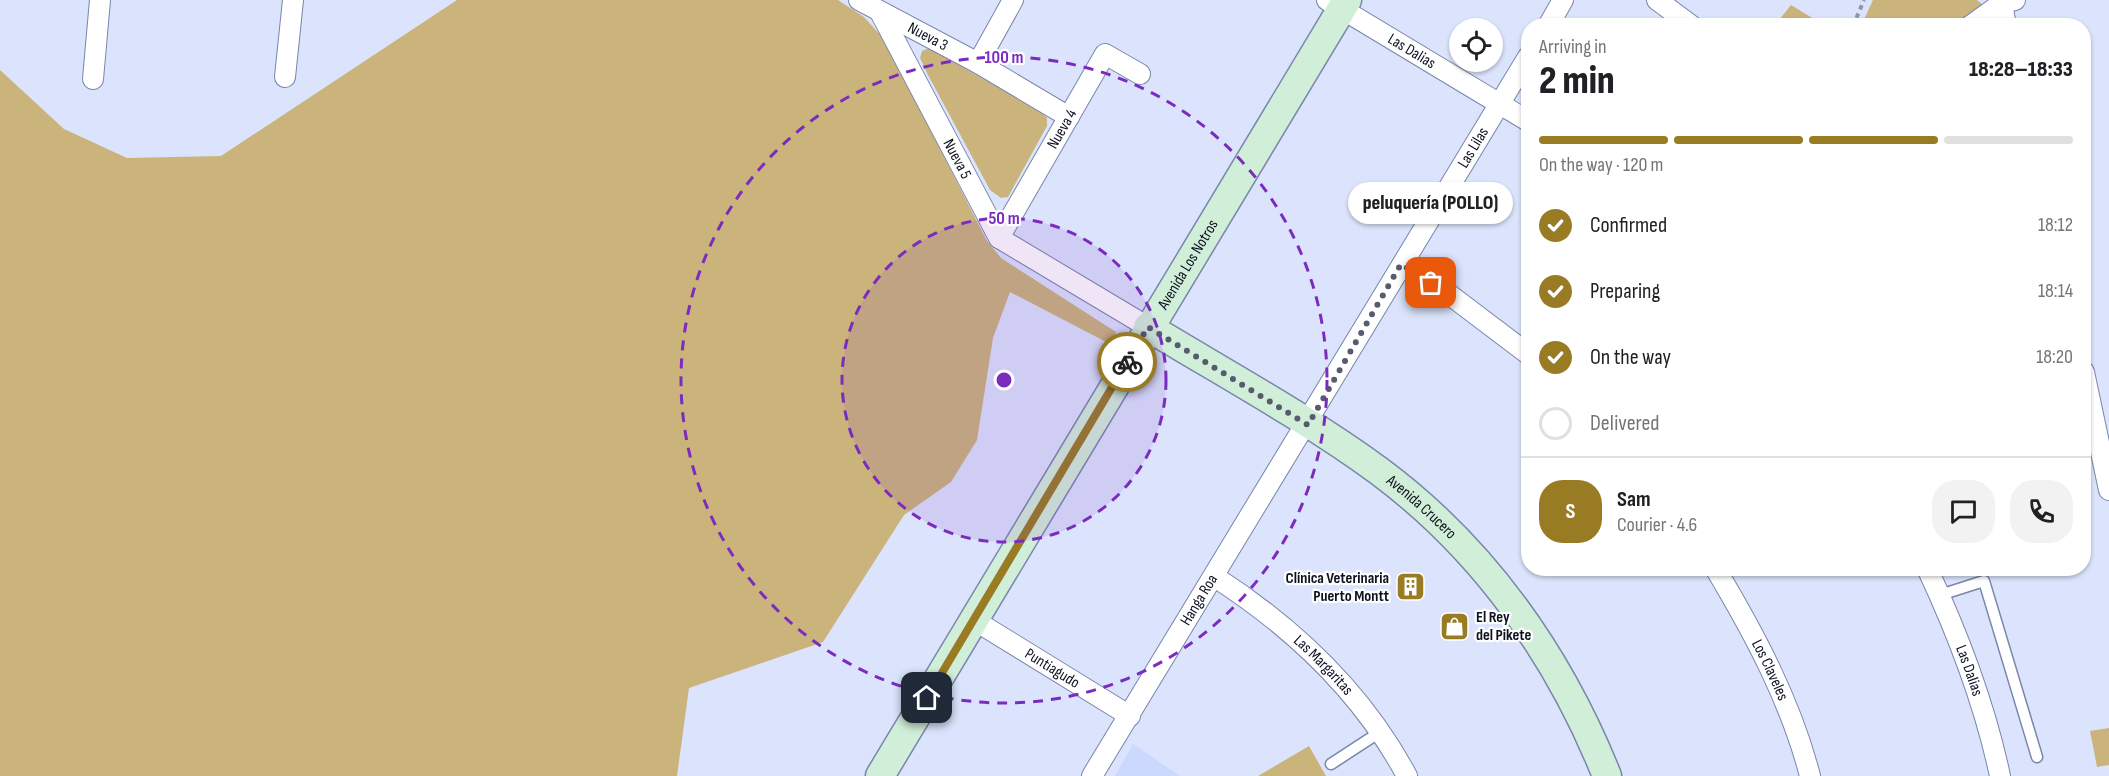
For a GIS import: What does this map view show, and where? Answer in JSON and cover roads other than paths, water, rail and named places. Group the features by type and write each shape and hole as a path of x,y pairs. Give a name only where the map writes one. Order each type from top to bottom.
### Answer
{"main road":[{"name":"Avenida Los Notros","path":"880,776 1338,3"},
{"name":"Avenida Crucero","path":"1148,327 1308,425 1379,472 1413,499 1475,559 1522,618 1552,662 1582,719 1607,776"}],"street":[{"path":"93,80 100,0"},
{"path":"285,77 293,0"},
{"path":"859,0 880,12"},
{"path":"978,63 1013,0"},
{"path":"1553,18 1563,0"},
{"path":"1657,0 1681,18"},
{"path":"1981,18 2005,1"},
{"path":"2005,1 2006,18"},
{"name":"Las Dalias","path":"1338,3 1521,117"},
{"name":"Nueva 3","path":"880,12 978,63 1069,117"},
{"name":"Nueva 5","path":"880,12 999,238"},
{"name":"Nueva 4","path":"999,238 1105,54 1140,74"},
{"name":"Las Lilas","path":"1308,425 1401,264 1521,69"},
{"path":"999,238 1148,327"},
{"path":"1401,264 1472,310 1521,348"},
{"path":"2091,389 2101,414 2109,490"},
{"name":"Hanga Roa","path":"1092,776 1308,425"},
{"name":"Los Claveles","path":"1719,576 1766,661 1800,743 1810,776"},
{"name":"Las Dalias","path":"1931,576 1980,704 2000,776"},
{"name":"Las Margaritas","path":"1215,577 1250,599 1308,646 1334,673 1380,732 1407,776"},
{"name":"Puntiagudo","path":"974,620 1130,716"}],"lane":[{"path":"1940,595 1984,581 2037,757"},
{"path":"1331,764 1380,732"}],"place":[{"name":"peluquería (POLLO)","path":"1431,283"},
{"name":"Clínica Veterinaria Puerto Montt","path":"1410,587"},
{"name":"El Rey del Pikete","path":"1455,626"}]}
